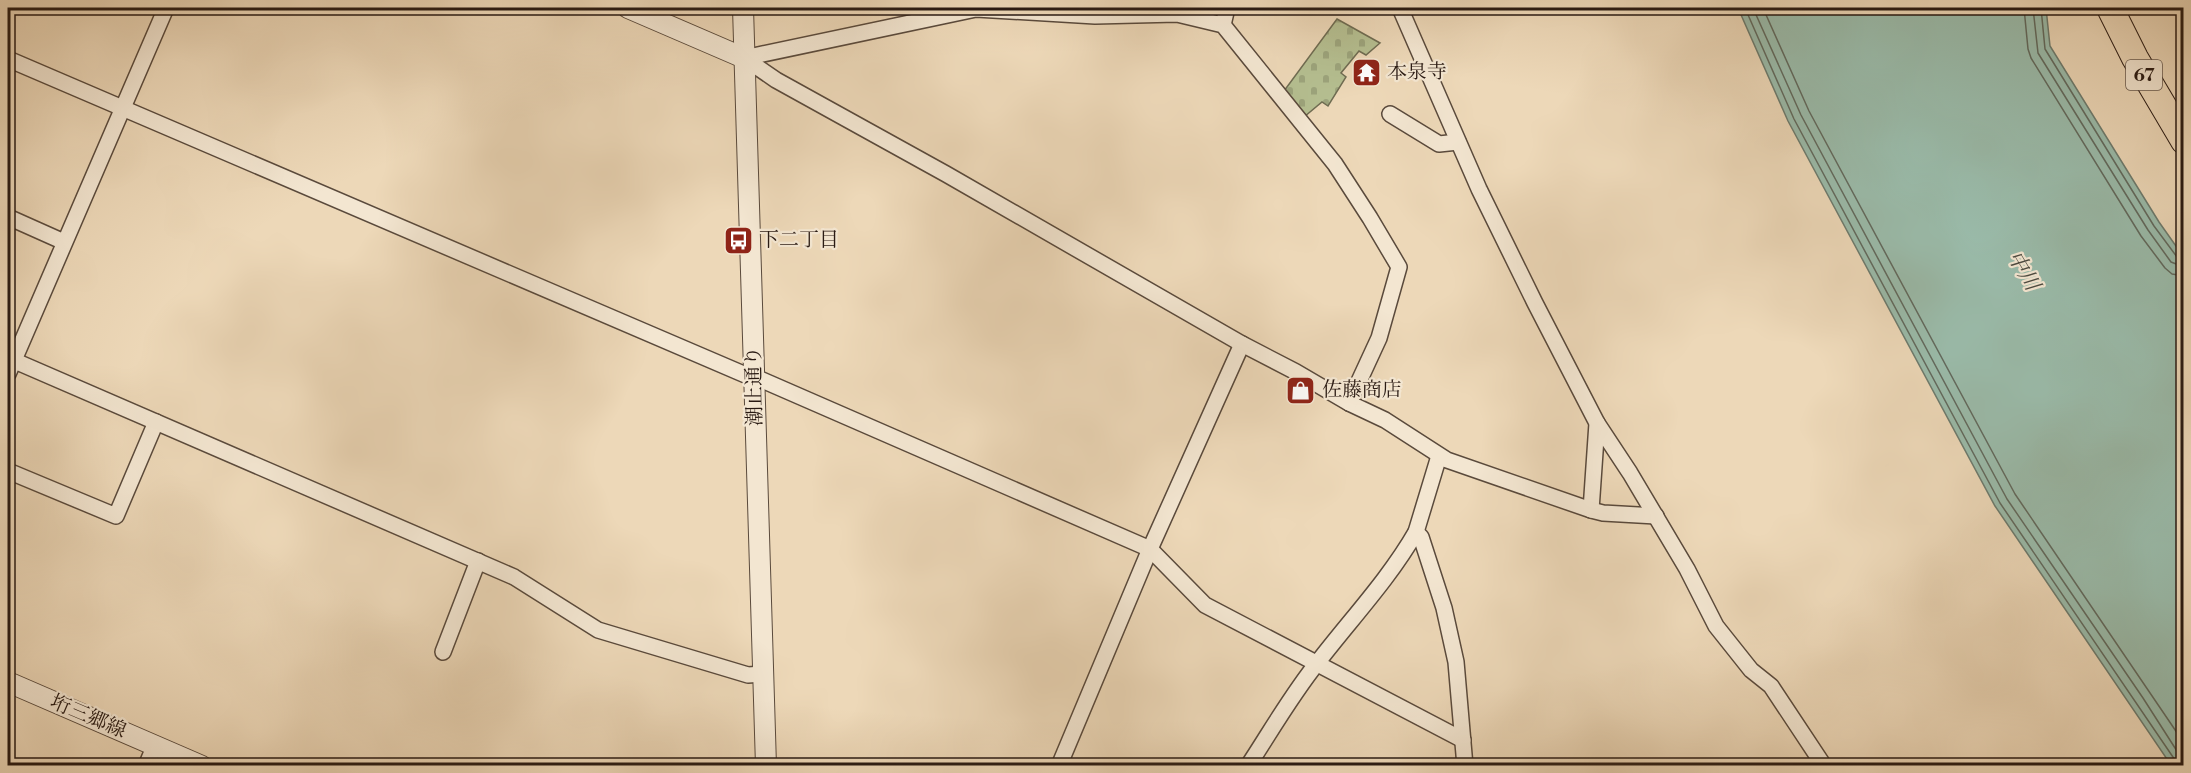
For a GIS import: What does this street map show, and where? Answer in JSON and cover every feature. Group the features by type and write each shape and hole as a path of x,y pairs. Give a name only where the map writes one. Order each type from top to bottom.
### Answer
{"main road":[{"name":"67","path":"2110,8 2135,58 2184,141"}],"street":[{"path":"166,8 9,364 156,422 514,577 598,630 748,675 763,675"},
{"path":"628,8 744,57 776,80 957,180 1242,344 1349,403 1385,420 1439,456 1506,482 1591,510 1603,513 1656,516"},
{"name":"潮止通り","path":"743,8 766,765"},
{"path":"1223,25 1227,8"},
{"path":"1400,8 1458,142 1534,303 1597,423 1656,516 1687,569 1716,626 1751,670 1771,686 1824,765"},
{"path":"744,57 976,9 1095,16 1177,14 1223,25 1335,164 1399,267 1378,338 1349,403"},
{"path":"8,59 1150,549 1205,605 1463,740"},
{"path":"1390,114 1439,144 1458,142"},
{"path":"8,217 64,242"},
{"path":"1059,765 1150,549 1242,344"},
{"path":"8,471 116,516 156,422"},
{"path":"1591,510 1597,423"},
{"path":"1248,765 1317,663 1377,589 1416,532 1439,456"},
{"path":"1416,532 1421,537 1446,619 1456,662 1465,765"},
{"path":"442,652 478,561"},
{"name":"垳三郷線","path":"8,682 202,765"},
{"path":"146,765 155,745"}],"green space":[{"path":"1337,19 1380,43 1366,55 1359,51 1341,73 1346,77 1328,106 1322,102 1304,117 1284,91"}],"water":[{"name":"中川","path":"1738,8 2046,8 2050,46 2159,222 2183,256 2183,765 2171,765 1995,506 1788,121"}],"place":[{"name":"本泉寺","path":"1366,72"},
{"name":"下二丁目","path":"738,240"},
{"name":"佐藤商店","path":"1301,390"}]}
